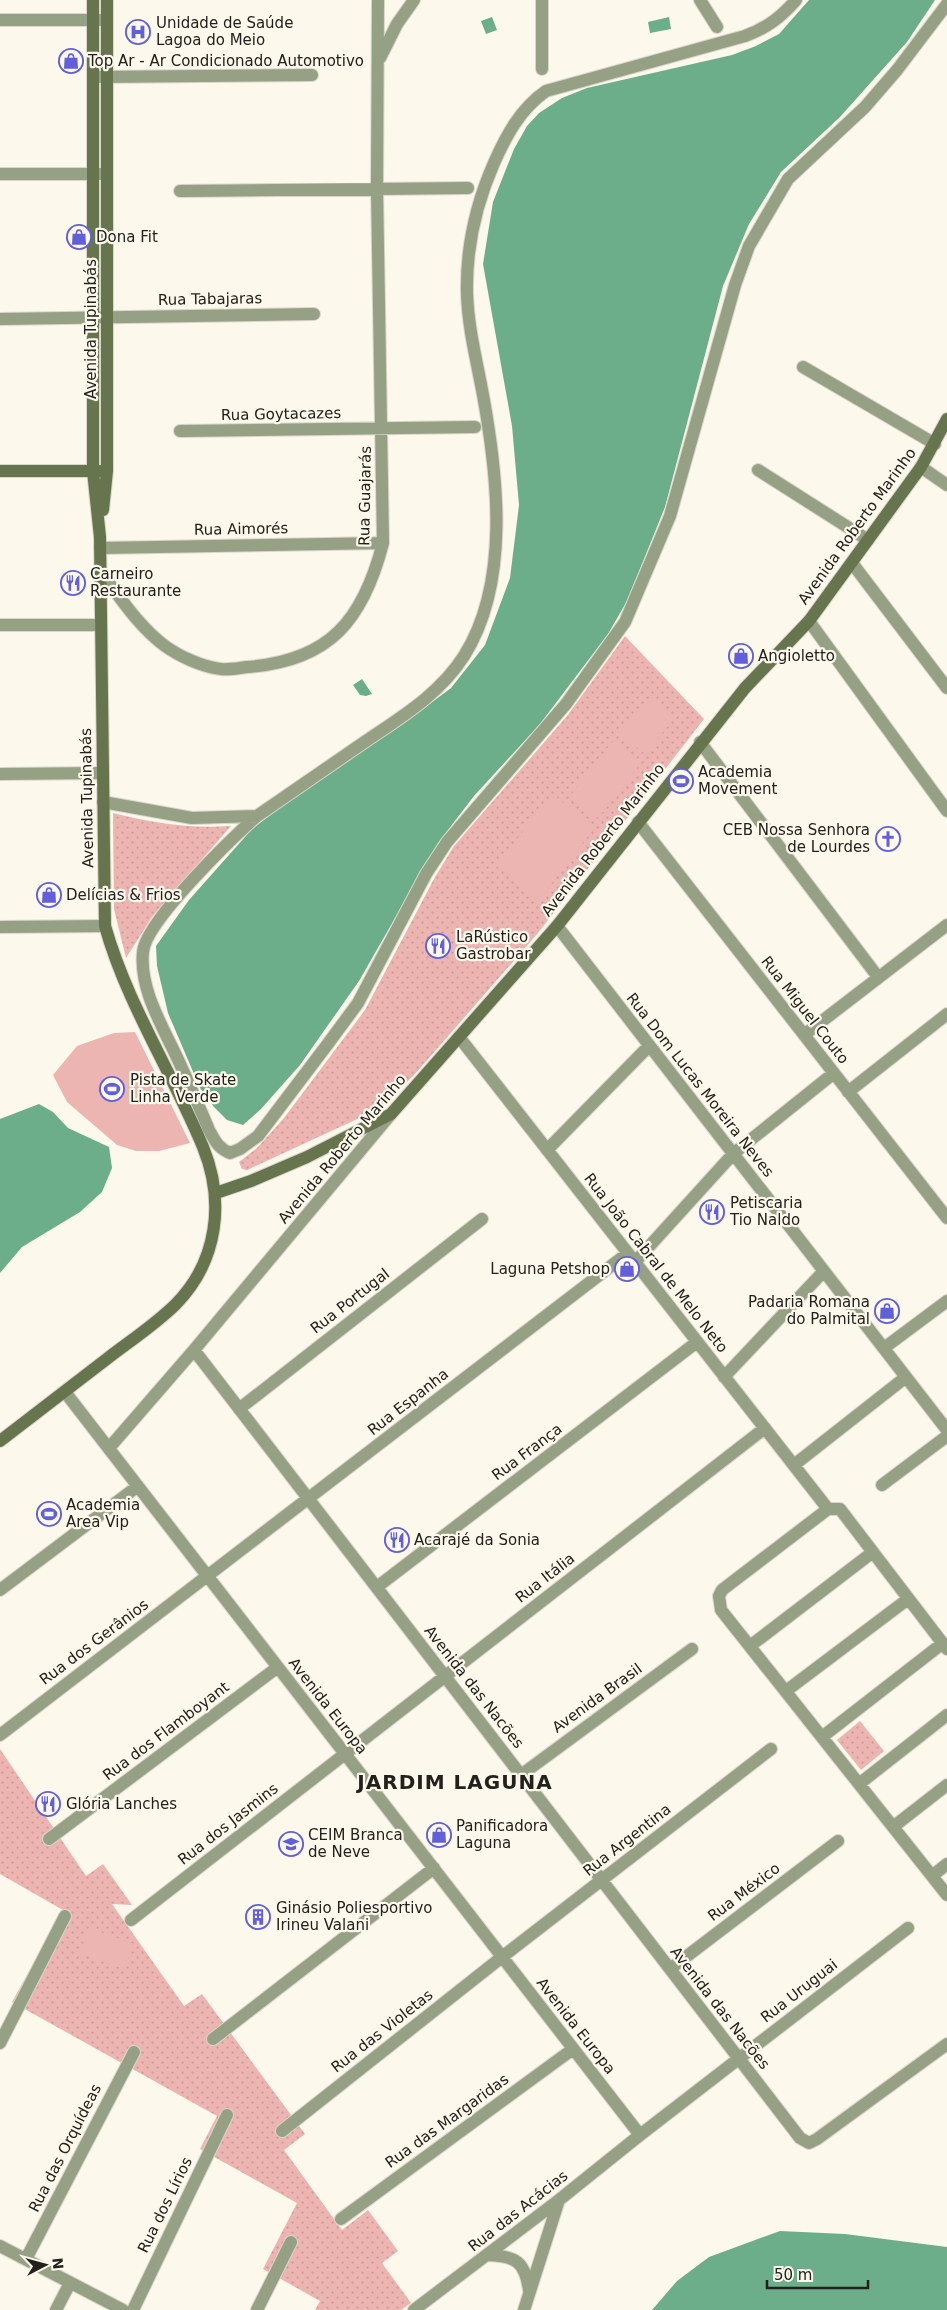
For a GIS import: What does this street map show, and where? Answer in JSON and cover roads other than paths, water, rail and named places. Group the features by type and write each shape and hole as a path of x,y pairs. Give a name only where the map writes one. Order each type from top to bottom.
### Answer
{"main road":[{"name":"Avenida Tupinabás","path":"0,1440 65,1392 175,1304 190,1287 201,1269 208,1251 216,1211 216,1193 203,1146 120,974 104,926 100,542 94,471 93,0"},
{"name":"Avenida Tupinabás","path":"100,542 107,470 106,0"},
{"name":"Avenida Roberto Marinho","path":"391,1114 557,926 700,742 745,688 809,621 921,467 947,419"},
{"path":"0,471 107,470"},
{"path":"216,1193 251,1181 307,1157 391,1114"}],"street":[{"name":"Rua Guajarás","path":"100,571 137,620 165,646 192,660 221,669 265,666 305,656 334,637 357,610 374,577 383,543 377,188 378,0"},
{"name":"Rua Guajarás","path":"378,62 397,24 414,0"},
{"path":"542,0 542,69"},
{"path":"700,0 717,27"},
{"path":"796,0 780,18 764,29 734,40 562,85 546,91 534,99 520,115 502,143 483,188 469,252 467,293 472,339 484,397 495,473 497,515 489,589 478,630 464,656 430,697 257,816 240,831 178,896 150,933 142,951 143,971 152,1003 216,1145 230,1153 240,1149 258,1136 328,1045 358,1003 426,874 447,842 566,704 625,622 670,516 735,284 749,246 788,179 865,106 928,32 947,4"},
{"path":"0,20 107,20"},
{"path":"93,77 312,75"},
{"path":"0,174 106,174"},
{"path":"180,191 468,188"},
{"name":"Rua Tabajaras","path":"0,319 314,314"},
{"path":"802,368 934,444"},
{"name":"Rua Goytacazes","path":"180,431 475,427"},
{"path":"921,467 947,485"},
{"path":"758,470 868,540"},
{"name":"Rua Aimorés","path":"100,542 383,543"},
{"path":"852,562 947,688"},
{"path":"809,621 947,811"},
{"path":"0,625 101,625"},
{"path":"700,742 878,977"},
{"path":"0,774 103,773"},
{"path":"103,802 192,818 257,816"},
{"name":"Rua Miguel Couto","path":"638,822 947,1218"},
{"path":"804,1035 947,925"},
{"path":"0,927 104,926"},
{"name":"Rua Dom Lucas Moreira Neves","path":"557,926 947,1430"},
{"path":"848,1092 947,1014"},
{"name":"Rua João Cabral de Melo Neto","path":"459,1037 828,1508"},
{"path":"547,1150 649,1046"},
{"name":"Rua Espanha","path":"208,1576 631,1257 733,1154 834,1073"},
{"name":"Avenida Roberto Marinho","path":"109,1448 194,1350 391,1114"},
{"name":"Rua Portugal","path":"239,1409 482,1218"},
{"path":"724,1377 824,1271"},
{"path":"884,1348 947,1301"},
{"name":"Rua França","path":"377,1587 697,1342"},
{"name":"Avenida das Nacões","path":"194,1350 800,2138 809,2143 817,2139 947,2044"},
{"path":"794,1465 906,1378"},
{"name":"Avenida Europa","path":"65,1392 640,2135"},
{"name":"Rua Itália","path":"345,1754 765,1428"},
{"path":"882,1485 947,1436"},
{"path":"0,1590 138,1486"},
{"path":"822,1737 945,1646 840,1509 828,1508 722,1590 719,1596 719,1604 721,1610 947,1895"},
{"path":"750,1646 873,1552"},
{"name":"Rua dos Gerânios","path":"0,1735 208,1576"},
{"path":"786,1691 908,1599"},
{"name":"Avenida Brasil","path":"521,1774 692,1648"},
{"name":"Rua dos Flamboyant","path":"49,1839 278,1667"},
{"path":"859,1784 947,1715"},
{"name":"Rua Argentina","path":"502,1957 771,1749"},
{"name":"Rua dos Jasmins","path":"131,1920 345,1754"},
{"path":"893,1827 947,1786"},
{"name":"Rua México","path":"670,1969 838,1841"},
{"path":"932,1876 947,1864"},
{"path":"213,2039 434,1868"},
{"path":"0,2043 65,1916"},
{"name":"Rua Uruguai","path":"640,2135 908,1928"},
{"name":"Rua das Violetas","path":"282,2131 502,1957"},
{"name":"Rua das Margaridas","path":"341,2219 573,2049"},
{"name":"Rua das Orquídeas","path":"26,2259 134,2052"},
{"name":"Rua dos Lírios","path":"133,2310 227,2115"},
{"name":"Rua das Acácias","path":"414,2310 560,2200 640,2135"},
{"path":"524,2310 560,2200"},
{"path":"257,2310 291,2242"},
{"path":"0,2246 124,2310"},
{"path":"488,2255 507,2256 519,2263 527,2275 529,2292"},
{"path":"56,2310 70,2282"}],"place":[{"name":"Unidade de Saúde Lagoa do Meio","path":"138,32"},
{"name":"Top Ar - Ar Condicionado Automotivo","path":"71,61"},
{"name":"Dona Fit","path":"79,237"},
{"name":"Carneiro Restaurante","path":"73,583"},
{"name":"Angioletto","path":"741,656"},
{"name":"Academia Movement","path":"681,781"},
{"name":"CEB Nossa Senhora de Lourdes","path":"888,839"},
{"name":"Delícias & Frios","path":"49,895"},
{"name":"LaRústico Gastrobar","path":"438,946"},
{"name":"Pista de Skate Linha Verde","path":"112,1089"},
{"name":"Petiscaria Tio Naldo","path":"712,1212"},
{"name":"Laguna Petshop","path":"627,1269"},
{"name":"Padaria Romana do Palmital","path":"887,1311"},
{"name":"Academia Area Vip","path":"49,1514"},
{"name":"Acarajé da Sonia","path":"397,1540"},
{"name":"Glória Lanches","path":"48,1804"},
{"name":"Panificadora Laguna","path":"439,1835"},
{"name":"CEIM Branca de Neve","path":"291,1844"},
{"name":"Ginásio Poliesportivo Irineu Valani","path":"258,1917"}],"district":[{"name":"JARDIM LAGUNA","path":"455,1782"}]}
